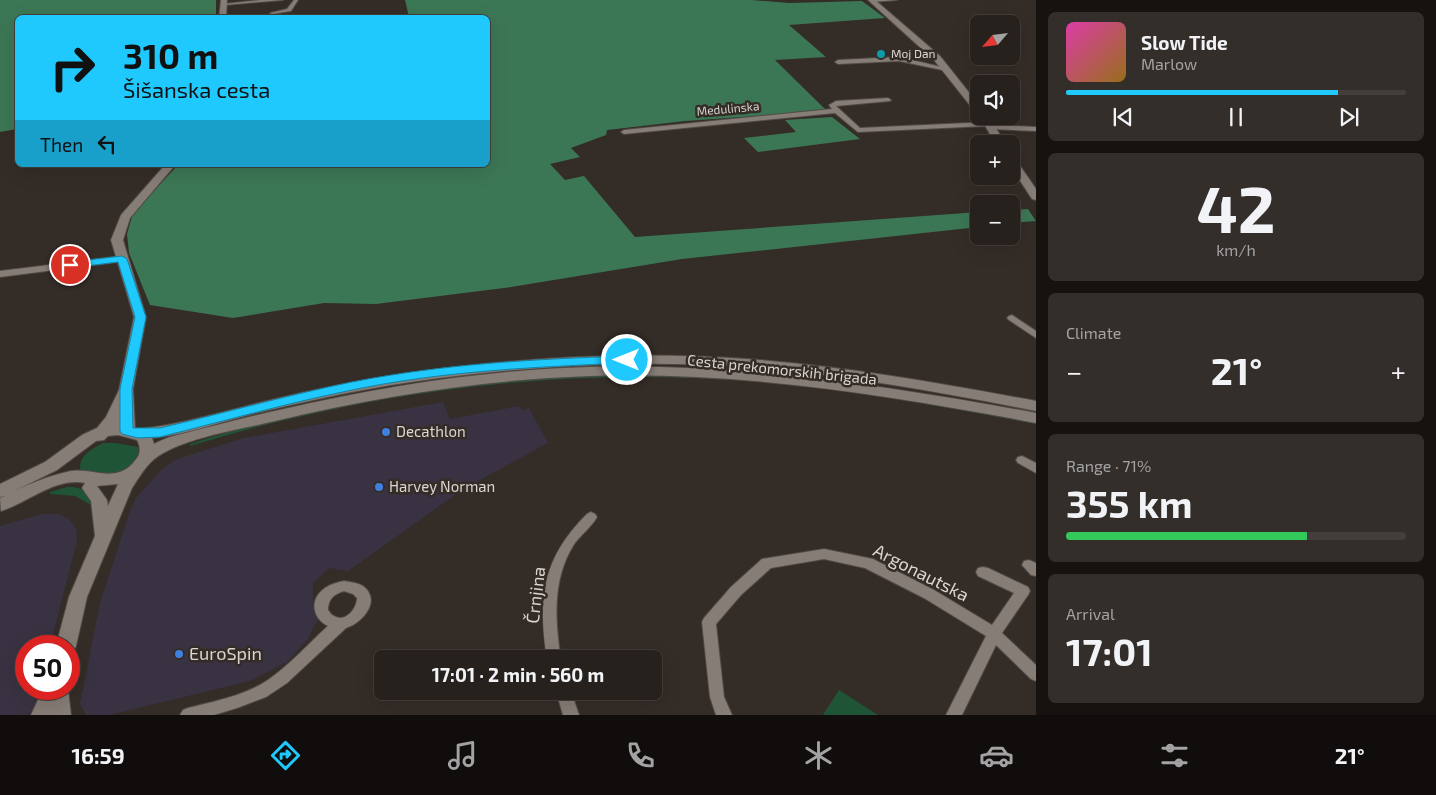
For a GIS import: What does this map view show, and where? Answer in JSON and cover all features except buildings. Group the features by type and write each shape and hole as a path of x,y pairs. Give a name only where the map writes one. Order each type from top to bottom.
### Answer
{"main road":[{"path":"871,0 925,46 970,96"},
{"path":"223,15 225,2"},
{"path":"2,497 63,485 75,473 82,449 98,437 113,418 126,389 140,317 117,240 125,217 168,167"},
{"path":"1020,173 1036,197"},
{"name":"Cesta prekomorskih brigada","path":"140,468 204,428 352,386 437,372 512,364 676,359 746,363 904,382 1036,406"},
{"name":"Cesta prekomorskih brigada","path":"98,437 114,436 134,440 137,435 204,428 262,418 356,397 412,388 517,375 601,370 679,370 750,374 823,382 946,400 1036,418"},
{"path":"69,635 78,597 103,536 140,468 148,448 137,435 126,389"},
{"path":"2,497 26,483 55,472 75,473 104,488 140,468"},
{"path":"75,473 99,500 103,536"},
{"path":"41,715 48,700"},
{"path":"59,700 61,715"}],"street":[{"path":"225,2 281,0"},
{"path":"272,13 289,10 296,0"},
{"path":"871,0 895,0"},
{"path":"838,62 900,59 947,69"},
{"name":"Medulinska","path":"624,132 836,111 832,105 836,103 888,100"},
{"path":"836,111 858,130 970,123"},
{"path":"1008,125 1036,129"},
{"path":"0,274 122,259"},
{"path":"1012,318 1036,335"},
{"path":"1022,460 1036,469"},
{"name":"Črnjina","path":"553,650 549,620 556,570 569,541 591,517"},
{"name":"Argonautska","path":"724,715 717,697 709,622 766,563 824,554 868,563 929,594 994,634 1036,674"},
{"path":"954,715 994,634 1023,591 983,572"},
{"path":"188,715 238,701 264,690 282,678 342,623 357,616 364,605 362,593 350,586 337,587 325,595 320,606 324,617 320,642"},
{"path":"324,617 328,620 342,623"},
{"path":"566,700 571,715"}],"shaded area":[{"path":"443,402 450,419 519,406 522,410 529,408 548,443 462,490 348,571 329,568 313,583 313,605 319,617 308,639 287,662 250,681 109,715 86,715 80,704 100,603 130,511 136,498 161,470 177,459 244,438"},
{"path":"42,514 59,514 70,520 77,530 77,541 53,635 15,635 15,700 37,700 34,709 29,715 0,715 0,526"}],"green space":[{"path":"0,0 216,0 216,15 15,15 15,129 0,132"},
{"path":"405,0 752,0 789,3 862,1 885,18 789,25 826,57 775,60 827,111 685,121 607,130 606,135 571,148 580,157 550,164 565,180 584,176 635,237 970,213 970,228 682,259 511,287 376,304 324,303 233,318 150,305 129,253 127,234 133,213 176,167 490,167 490,15 409,15"},
{"path":"832,117 860,139 758,152 744,138 796,132 785,120"},
{"path":"1020,209 1028,209 1036,221 1020,222"},
{"path":"659,375 749,378 844,388 1036,421 1036,424 892,398 783,384 676,378 606,378 536,381 396,398 258,427 190,446 190,444 228,432 267,422 386,396 506,380 544,377"},
{"path":"103,443 138,447 134,462 125,470 115,474 106,475 81,471 80,466 83,457"},
{"path":"67,487 76,487 83,490 94,502 89,504 75,496 50,494 50,492"},
{"path":"839,690 878,715 823,715"}],"place":[{"name":"Moj Dan","path":"881,54"},
{"name":"Decathlon","path":"386,432"},
{"name":"Harvey Norman","path":"379,487"},
{"name":"EuroSpin","path":"179,654"}],"route":[{"path":"70,265 122,259 140,317 134,359 126,389 127,431 138,434 160,432 352,386 437,372 512,364 627,360"}]}
